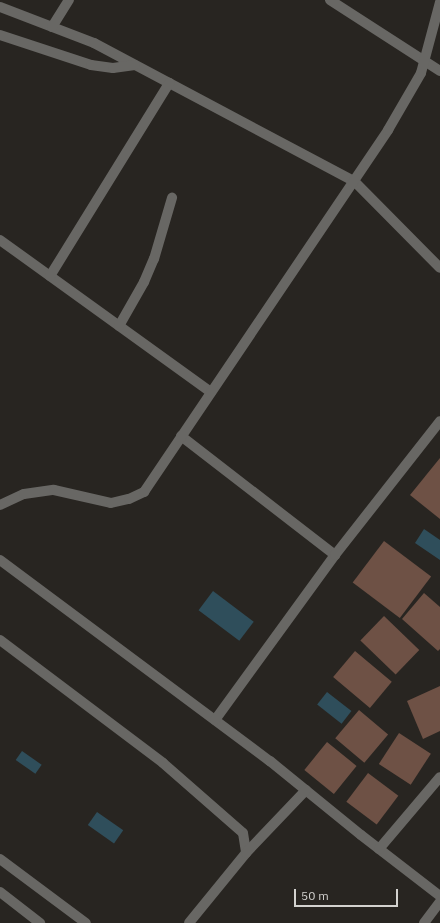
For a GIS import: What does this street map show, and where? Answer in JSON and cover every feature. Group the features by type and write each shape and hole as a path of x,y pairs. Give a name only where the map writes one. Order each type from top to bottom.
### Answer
{"street":[{"path":"52,26 70,0"},
{"path":"330,0 440,71"},
{"path":"0,505 24,494 54,490 111,503 128,499 144,492 388,130 421,72 440,2"},
{"path":"0,7 94,43 354,181 440,268"},
{"path":"0,35 91,65 113,68 135,64"},
{"path":"50,276 169,83"},
{"path":"119,326 144,282 154,259 172,198"},
{"path":"0,240 211,392"},
{"path":"215,720 335,556 440,421"},
{"path":"181,436 335,556"},
{"path":"0,560 215,720 440,896"},
{"path":"0,640 168,768 243,833 246,853"},
{"path":"379,849 440,777"},
{"path":"189,923 246,853 306,790"},
{"path":"0,859 86,923"},
{"path":"0,892 40,923"},
{"path":"424,923 440,902"}],"water":[{"path":"424,529 440,540 440,560 415,543"},
{"path":"213,591 254,622 239,641 199,610"},
{"path":"327,692 351,711 342,724 317,705"},
{"path":"22,751 42,765 35,774 16,760"},
{"path":"97,812 123,830 114,843 88,825"}],"building":[{"path":"440,458 440,519 410,495"},
{"path":"384,541 431,577 400,618 353,583"},
{"path":"424,593 440,607 440,649 438,651 402,619"},
{"path":"384,616 419,650 396,674 360,640"},
{"path":"355,651 392,682 370,708 333,677"},
{"path":"440,686 440,731 423,739 407,701"},
{"path":"359,710 388,734 364,763 335,738"},
{"path":"399,733 431,754 411,785 379,764"},
{"path":"327,742 357,766 334,794 304,770"},
{"path":"368,773 398,796 377,825 346,802"}]}
